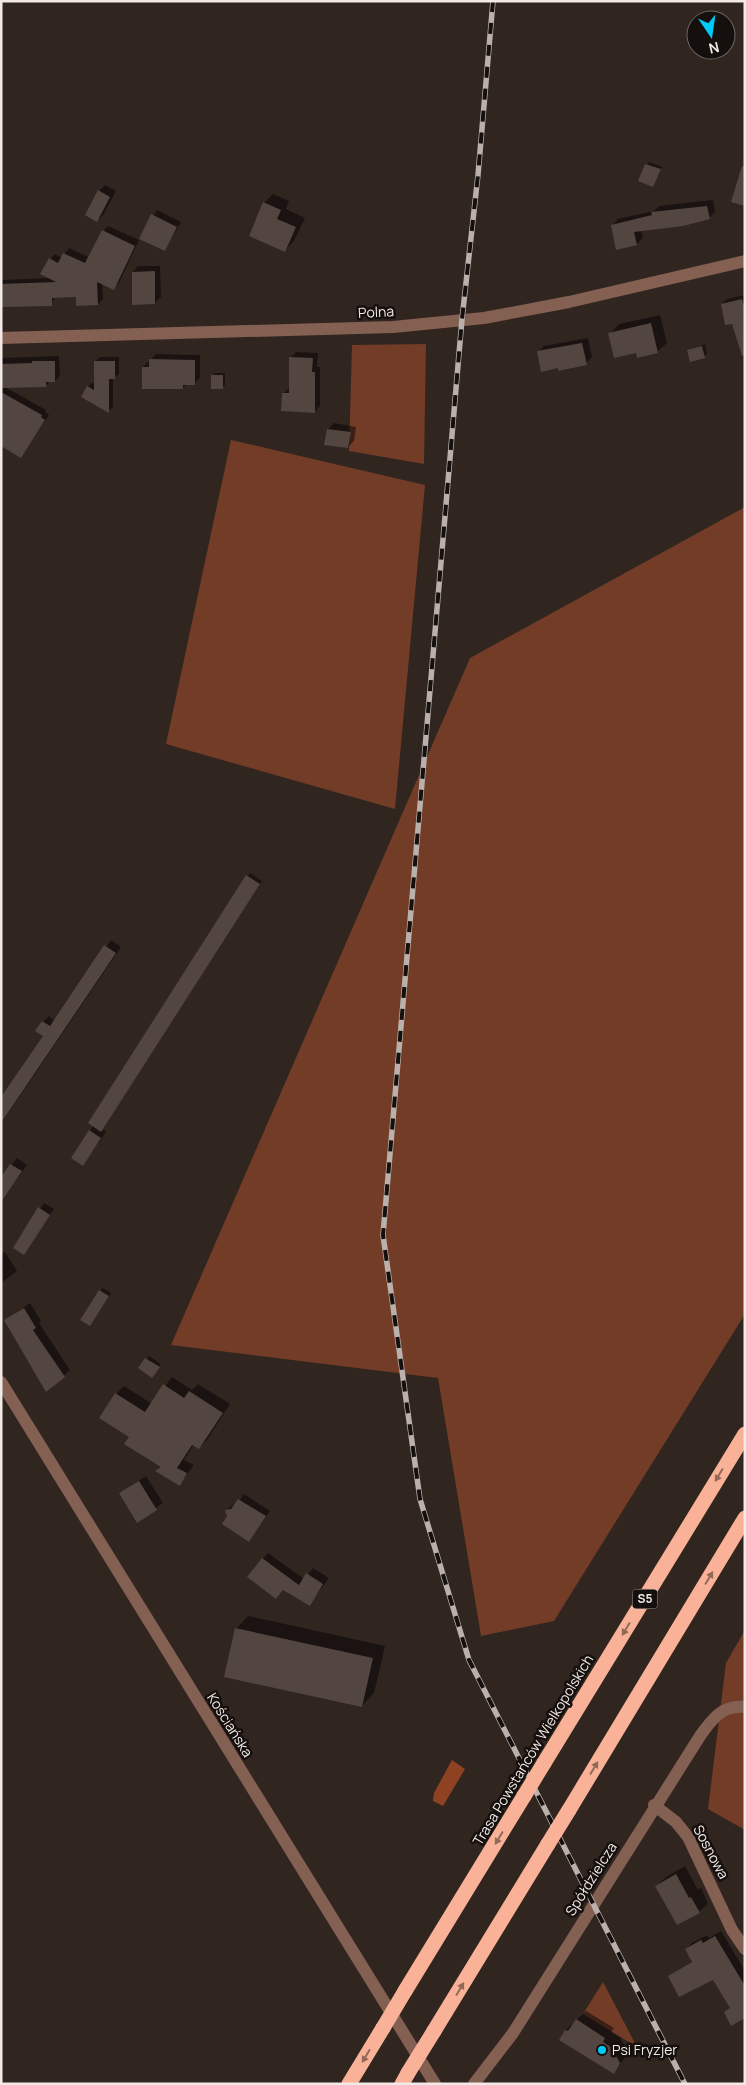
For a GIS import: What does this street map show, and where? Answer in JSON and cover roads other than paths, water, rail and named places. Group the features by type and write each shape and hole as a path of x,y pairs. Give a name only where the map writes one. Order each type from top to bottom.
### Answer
{"highway":[{"name":"Trasa Powstańców Wielkopolskich","path":"349,2084 745,1434"},
{"path":"405,2079 745,1518"}],"street":[{"name":"Polna","path":"1,338 393,327 484,318 569,302 745,261"},
{"name":"Kościańska","path":"1,1382 435,2084"},
{"name":"Spółdzielcza","path":"474,2084 517,2027 654,1805 715,1716 723,1710 745,1707"},
{"name":"Sosnowa","path":"654,1805 676,1822 688,1837 732,1930 745,1949"}],"railway":[{"path":"493,1 478,175 462,319 383,1235 420,1499 469,1660 685,2084"}],"place":[{"name":"Psi Fryzjer","path":"602,2050"}]}
